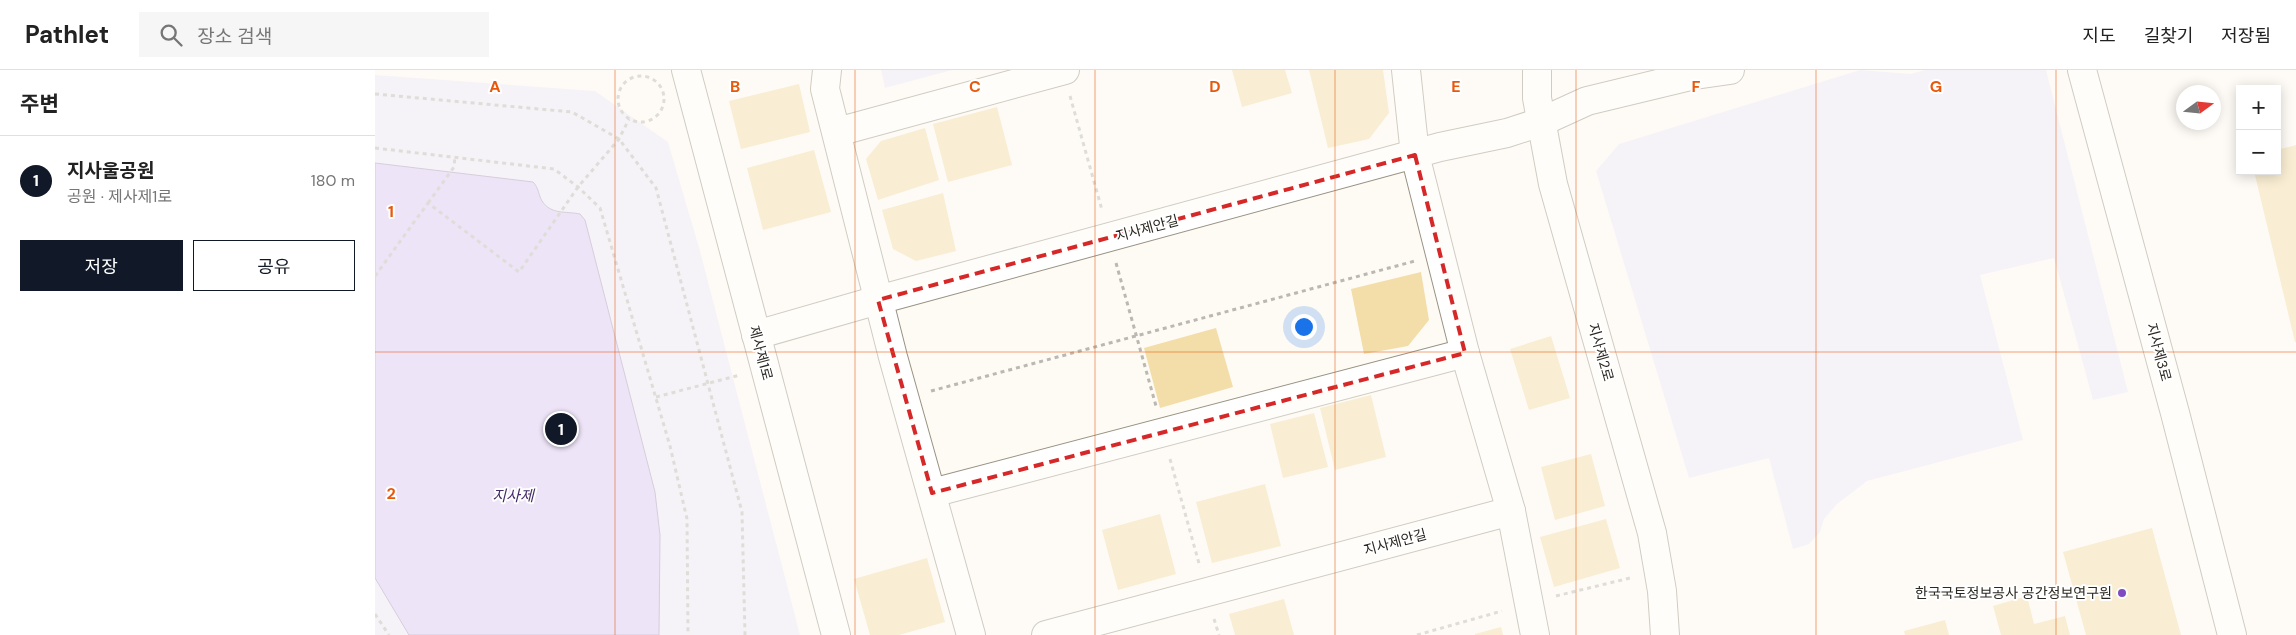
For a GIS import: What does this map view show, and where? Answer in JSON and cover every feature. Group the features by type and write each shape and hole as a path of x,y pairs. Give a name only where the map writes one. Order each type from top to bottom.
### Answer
{"street":[{"name":"제사제1로","path":"686,70 836,635"},
{"path":"827,70 825,89 878,300 971,635"},
{"path":"1406,70 1415,155 1465,353 1511,511 1535,635"},
{"name":"지사제2로","path":"1537,70 1537,98 1553,184 1652,533 1662,591 1665,635"},
{"name":"지사제안길","path":"756,335 878,300 1541,122 1587,101 1695,75 1730,70"},
{"name":"지사제3로","path":"2081,70 2173,403 2232,635"},
{"path":"837,132 1067,82"},
{"path":"931,493 1465,353"},
{"name":"지사제안길","path":"1046,635 1511,511"}],"path":[{"path":"627,81 629,74"},
{"path":"641,76 655,81 663,93 663,101 657,114 644,122 629,119 619,108 618,100 621,86 627,81 641,76"},
{"path":"1067,82 1103,213"},
{"path":"375,94 572,112 619,139 656,188 706,383 742,512 745,635"},
{"path":"428,203 519,272 567,206 578,187 619,139 629,119"},
{"path":"375,148 555,169 600,208 656,398 687,519 688,635"},
{"path":"375,276 454,167 455,156"},
{"path":"1114,255 1158,415"},
{"path":"923,393 1420,259"},
{"path":"656,398 741,374"},
{"path":"1167,449 1202,574"},
{"path":"1548,598 1630,578"},
{"path":"1417,635 1508,609"},
{"path":"375,614 389,635"},
{"path":"1214,618 1219,635"}],"highlighted area":[{"path":"1415,155 1465,353 932,493 878,300"}],"shaded area":[{"path":"881,70 952,70 885,88"},
{"path":"1860,70 1911,74 1925,70 2046,70 2128,392 2093,400 2054,258 1980,275 2023,440 1867,481 1837,504 1824,519 1820,532 1809,544 1793,549 1769,458 1689,478 1596,171 1619,144"},
{"path":"375,75 595,91 668,142 700,251 800,635 375,635"}],"water":[{"name":"지사제","path":"375,163 533,182 542,201 550,209 580,214 585,220 655,492 660,535 659,635 409,635 375,578"}],"building":[{"path":"1232,70 1285,70 1292,93 1242,107"},
{"path":"1309,70 1383,70 1389,113 1369,139 1328,148"},
{"path":"799,84 810,132 741,149 729,101"},
{"path":"997,107 1012,165 948,182 933,124"},
{"path":"925,128 939,180 878,200 866,159 881,141"},
{"path":"2296,145 2296,342 2255,175 2281,175 2281,149"},
{"path":"814,150 831,212 763,230 747,168"},
{"path":"943,193 956,251 916,261 893,249 882,210"},
{"path":"1421,272 1429,320 1408,346 1364,354 1351,289"},
{"path":"1216,328 1233,387 1160,408 1144,348"},
{"path":"1551,336 1570,398 1529,410 1510,349"},
{"path":"1371,395 1386,457 1335,470 1320,408"},
{"path":"1314,413 1328,467 1283,478 1270,424"},
{"path":"1591,454 1605,506 1555,520 1541,467"},
{"path":"1265,484 1281,546 1212,563 1196,502"},
{"path":"1160,514 1176,574 1118,590 1102,530"},
{"path":"1606,519 1620,568 1554,587 1540,537"},
{"name":"한국국토정보공사 공간정보연구원","path":"2152,528 2181,635 2086,635 2063,552"},
{"path":"927,558 945,622 899,635 870,635 854,579"},
{"name":"한국국토정보공사 공간정보연구원","path":"2027,596 2034,624 2065,616 2070,635 2001,635 1993,606"},
{"path":"1284,599 1294,635 1235,635 1229,614"},
{"name":"한국국토정보공사 공간정보연구원","path":"1945,620 1949,635 1905,635 1904,631"},
{"path":"1501,627 1503,635 1475,635 1475,634"}],"place":[{"name":"지사울공원","path":"561,429"},
{"name":"한국국토정보공사 공간정보연구원","path":"2122,593"}]}
